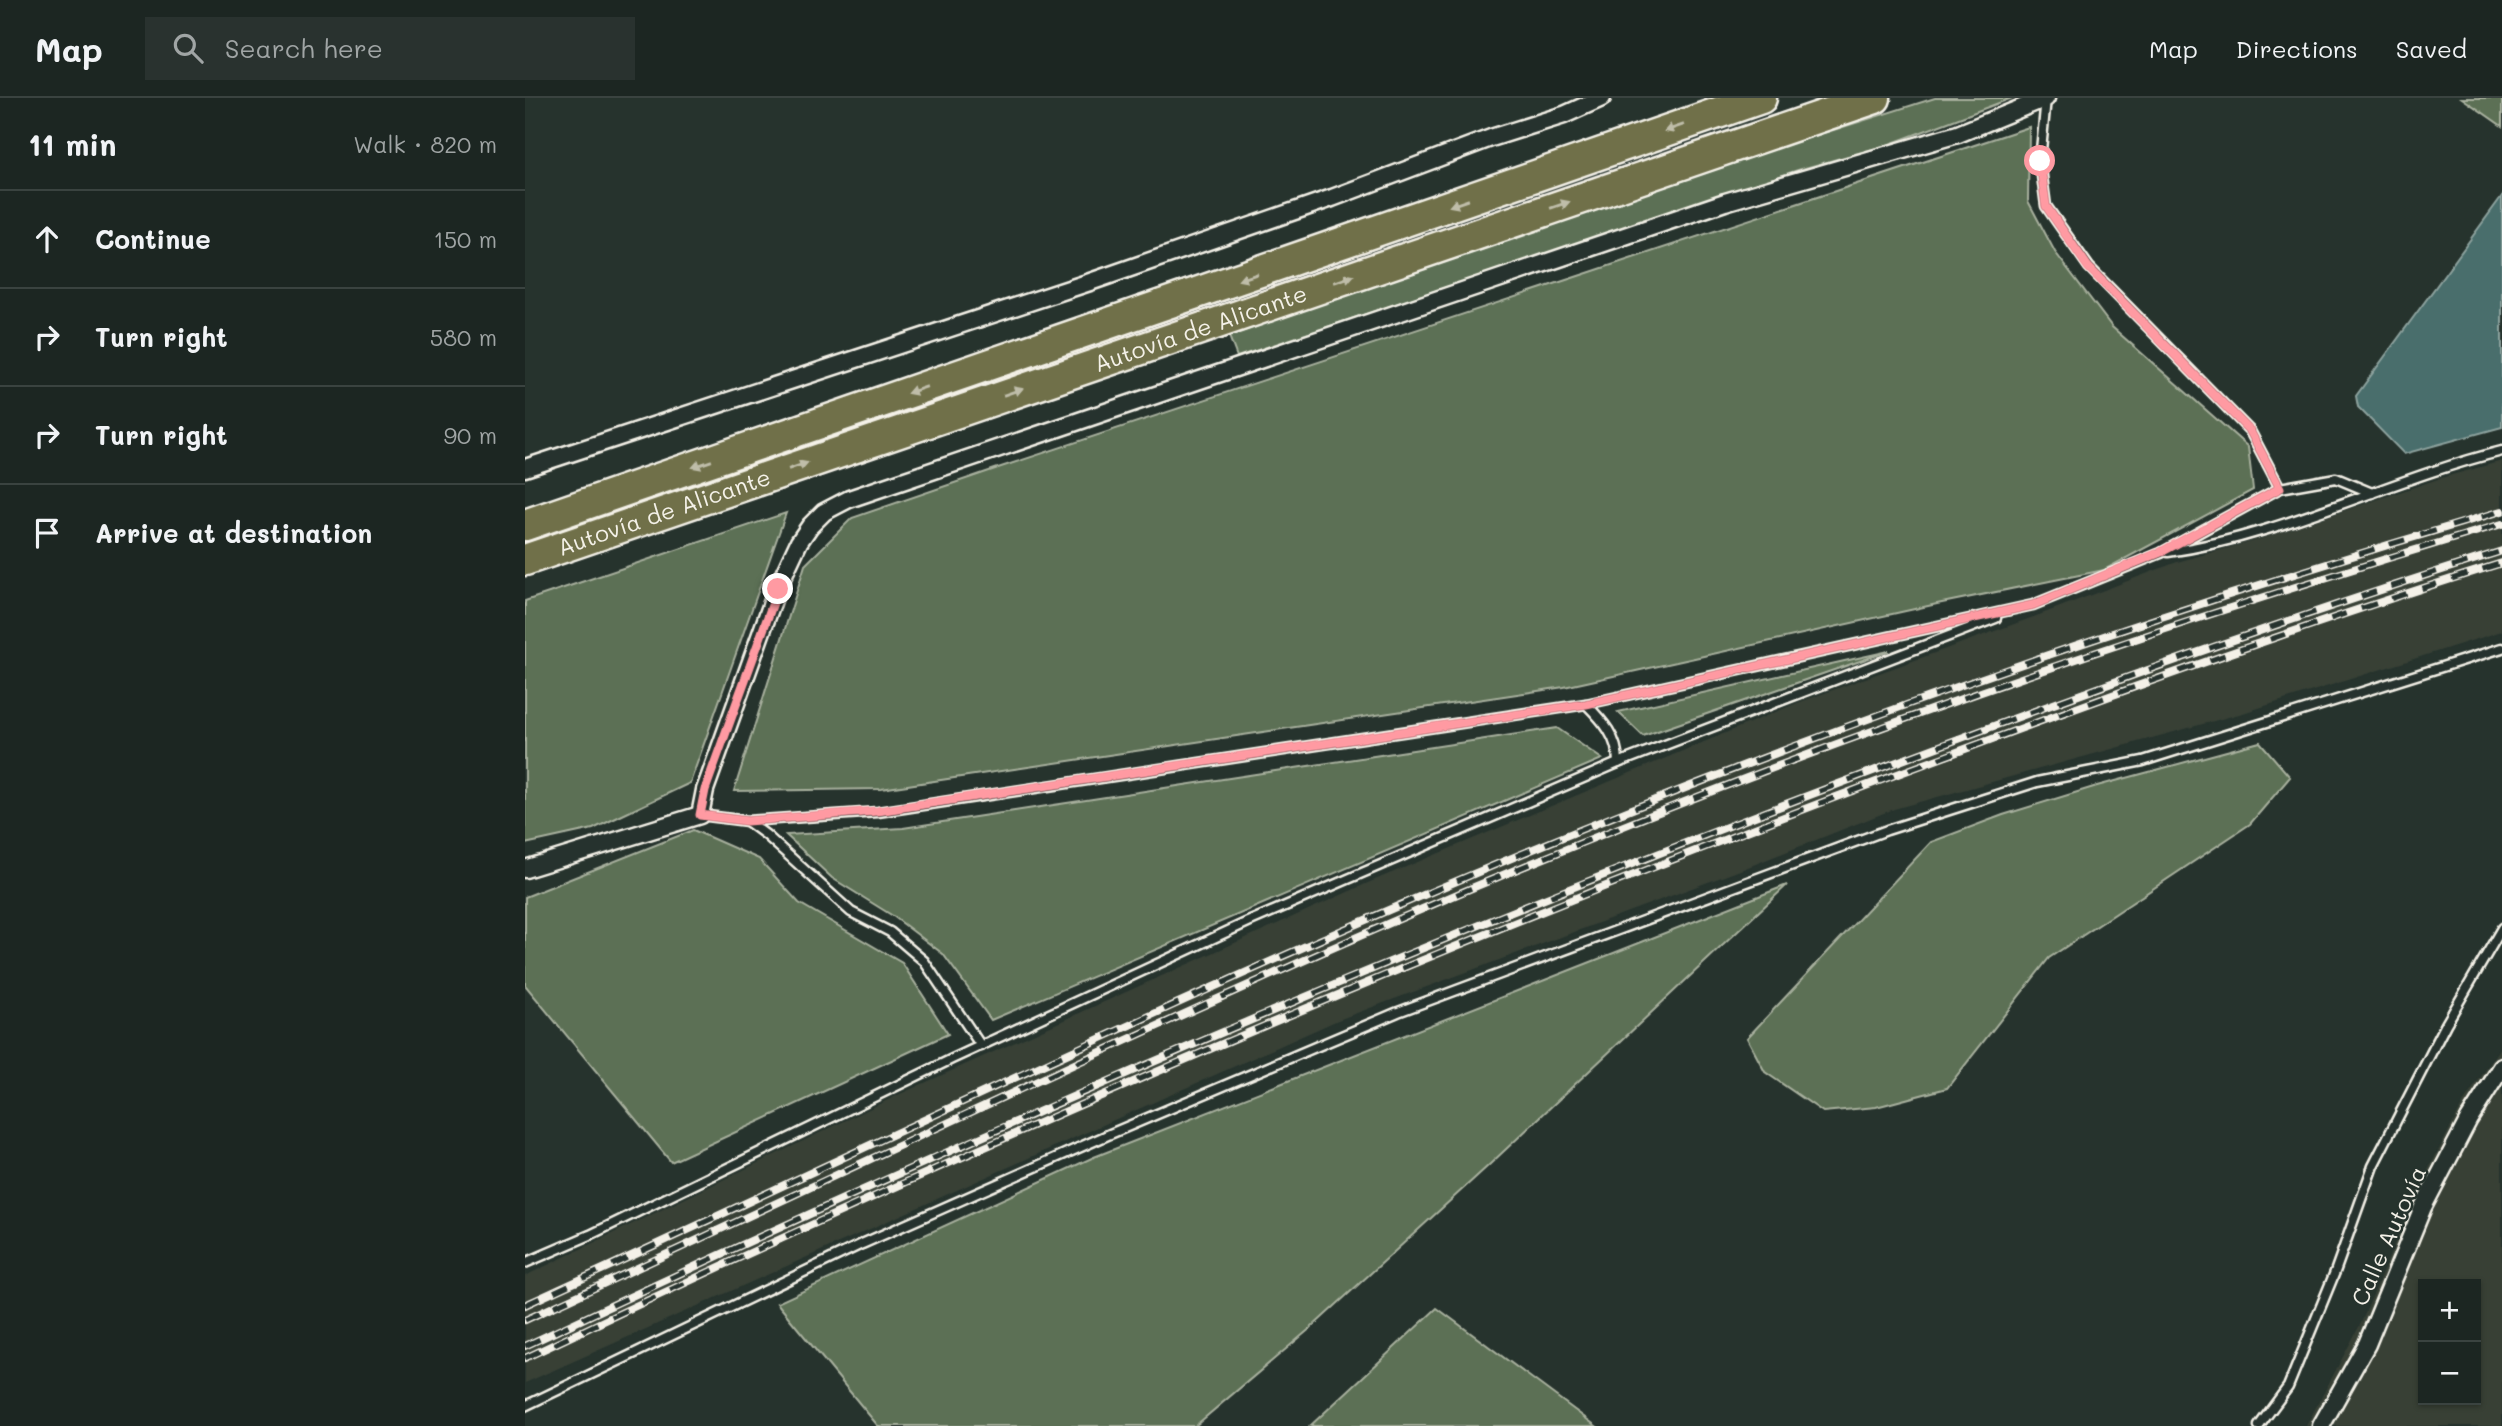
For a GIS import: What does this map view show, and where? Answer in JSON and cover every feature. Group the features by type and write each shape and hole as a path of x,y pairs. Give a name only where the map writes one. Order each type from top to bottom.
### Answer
{"highway":[{"name":"Autovía de Alicante","path":"525,525 1761,98"},
{"name":"Autovía de Alicante","path":"525,560 1875,98"}],"street":[{"path":"525,468 1077,286 1332,198 1491,138 1564,116 1602,98"},
{"path":"525,869 700,815 705,790 778,589 799,542 824,512 862,495 1725,202 1958,134 2046,98"},
{"name":"Calle Autovía","path":"2321,1426 2367,1344 2423,1207 2469,1119 2502,1067"}],"lane":[{"path":"2046,98 2040,161 2046,206 2088,267 2250,431 2280,488"},
{"path":"2161,552 2207,546 2466,460 2502,452"},
{"path":"700,815 747,821 890,810 1586,704 2033,605 2161,552 2280,488 2336,478 2372,493"},
{"path":"525,1263 590,1235 981,1046 1248,922 1618,763 2024,607"},
{"path":"525,1406 862,1244 1110,1134 1398,1012 1887,830 2037,782 2143,761 2502,648"},
{"path":"1586,704 1607,725 1618,750 1618,763"},
{"path":"747,821 851,912 890,932 924,961 981,1046"},
{"path":"2259,1426 2288,1387 2335,1272 2373,1166 2445,1024 2502,928"}],"shaded area":[{"path":"2502,461 2502,631 2243,713 1894,809 1743,869 1338,1020 525,1383 525,1276 900,1094 1370,882 1797,703 2177,562 2260,539 2441,478"},
{"path":"2502,1046 2502,1426 2306,1426 2361,1323 2415,1195 2465,1100"}],"green space":[{"path":"1935,98 2012,98 1887,145 1798,170 1237,357 1229,336 1735,161"},
{"path":"2462,98 2502,98 2502,126"},
{"path":"2029,127 2028,201 2055,252 2112,327 2248,447 2253,490 2104,570 1937,604 1564,687 881,789 734,791 805,565 852,518"},
{"path":"786,513 690,783 593,829 525,844 525,601"},
{"path":"1889,651 1643,736 1618,712"},
{"path":"1557,728 1602,759 991,1020 943,954 893,916 832,878 786,835 903,828"},
{"path":"2260,742 2290,777 2250,824 2049,958 1947,1088 1876,1107 1823,1112 1765,1072 1747,1038 1931,842 2003,815 2097,786"},
{"path":"693,830 759,859 799,903 902,963 948,1034 671,1162 525,985 525,897"},
{"path":"1787,885 1312,1327 1195,1426 878,1426 777,1303 1094,1157"},
{"path":"1437,1308 1596,1426 1310,1426"}],"water":[{"path":"2502,196 2502,427 2404,454 2358,407 2356,396"}],"railway":[{"path":"525,1305 1335,933 1710,778 2104,636 2502,511"},
{"path":"525,1320 1174,1019 1528,865 1802,757 1941,706 2220,611 2502,524"},
{"path":"525,1346 1037,1112 1555,894 2053,704 2277,625 2502,551"},
{"path":"525,1358 863,1201 1033,1126 1376,979 1548,909 2046,719 2273,638 2502,563"}],"route":[{"path":"778,589 705,790 700,815 747,821 878,811 1586,704 2033,605 2161,552 2280,488 2250,431 2088,267 2046,206 2040,161"}]}
